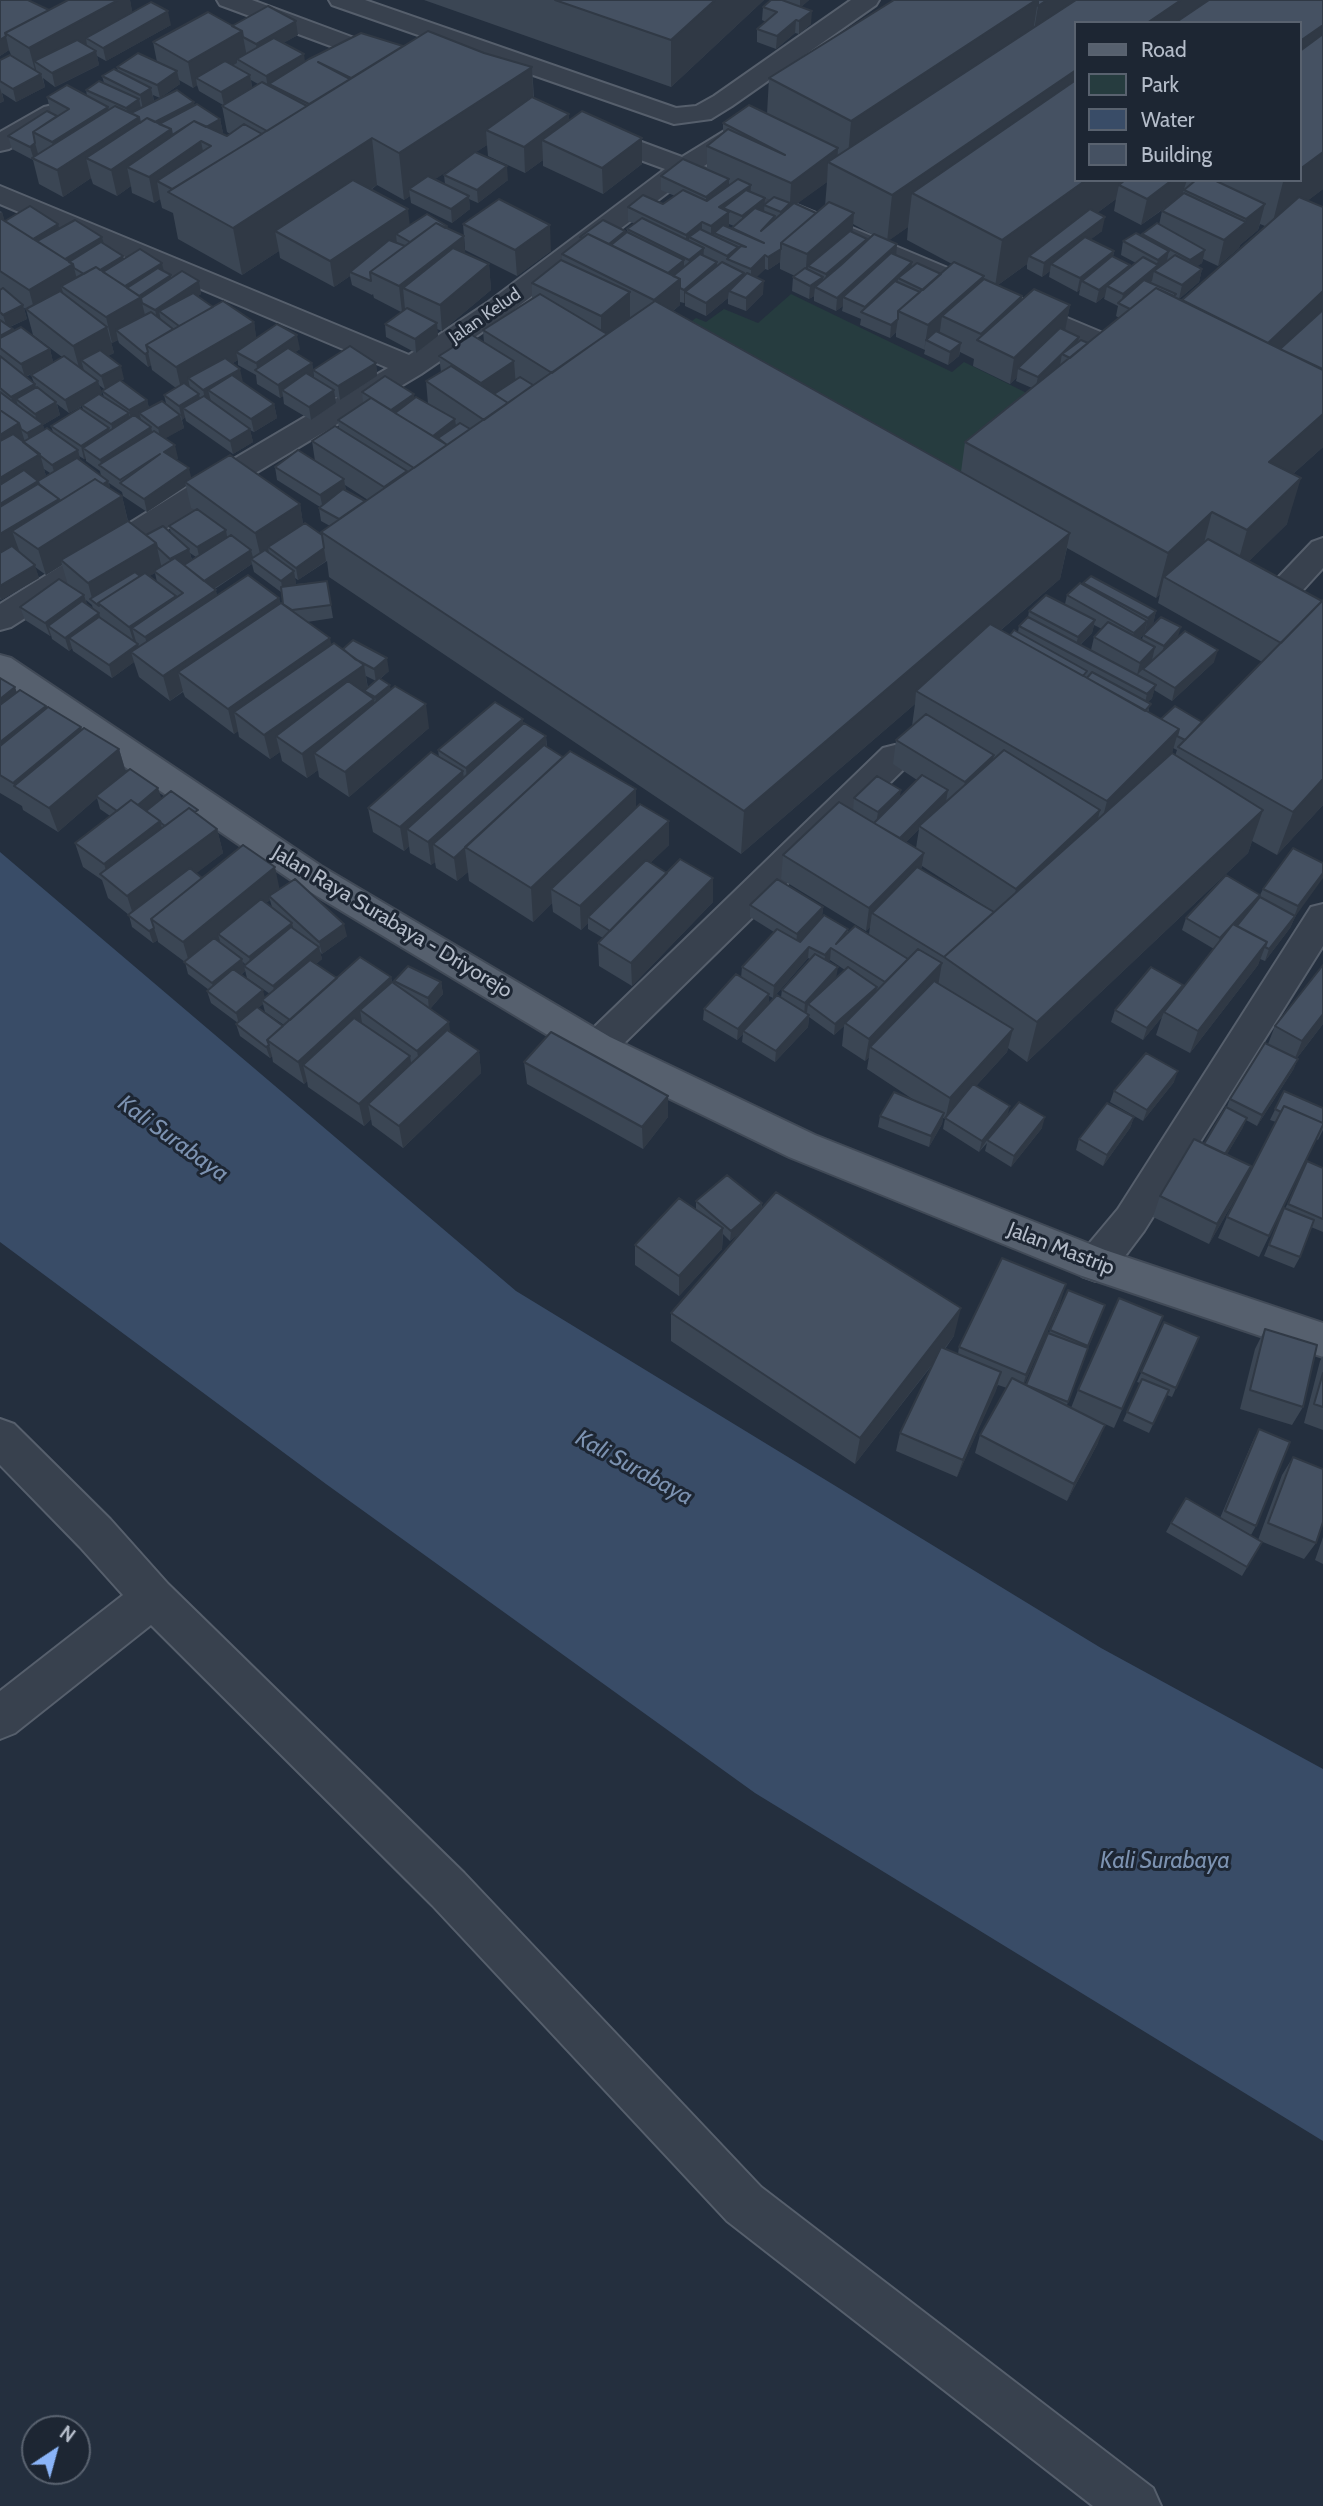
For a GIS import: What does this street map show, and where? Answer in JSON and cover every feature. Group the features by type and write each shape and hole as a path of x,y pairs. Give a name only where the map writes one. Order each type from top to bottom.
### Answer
{"main road":[{"name":"Jalan Raya Surabaya - Driyorejo","path":"0,666 309,874 597,1047 802,1146"},
{"name":"Jalan Mastrip","path":"802,1146 1096,1264 1323,1340"}],"street":[{"path":"341,0 674,116 702,113 723,101 867,0"},
{"path":"240,7 415,68"},
{"path":"0,143 71,104"},
{"name":"Jalan Kelud","path":"0,619 221,480 394,392 411,367 497,309 684,167 772,114"},
{"path":"569,125 684,167 1093,339"},
{"path":"0,194 411,367"},
{"path":"1282,593 1323,549"},
{"path":"597,1047 895,757"},
{"path":"1096,1264 1131,1220 1323,917"},
{"path":"0,1437 95,1533 153,1598 448,1889 744,2204 1135,2506"},
{"path":"0,1718 153,1598"}],"green space":[{"path":"791,294 952,372 964,362 1049,404 932,497 658,345 696,318 706,322 724,309 758,323"}],"water":[{"name":"Kali Surabaya","path":"0,852 516,1291 1101,1648 1323,1769 1323,2141 755,1793 326,1484 0,1242"}],"building":[{"path":"0,0 28,0 49,10 5,33 6,36 0,40"},
{"path":"68,0 118,0 29,48 5,33"},
{"path":"555,0 715,0 671,40"},
{"path":"771,0 782,0 812,11 777,36 757,29 777,12 763,7"},
{"path":"894,0 1036,0 851,121 769,78"},
{"path":"1076,0 1181,0 1150,21 1074,21 1074,71 892,195 828,162"},
{"path":"1209,0 1323,0 1323,25 1302,40 1302,21 1178,21"},
{"path":"151,2 168,11 103,48 86,38"},
{"path":"268,6 296,21 256,44 243,37 242,31 232,26"},
{"path":"208,12 242,31 188,62 153,42"},
{"path":"428,31 484,53 532,67 399,153 372,138 233,228 168,192"},
{"path":"361,33 403,46 351,78 318,62 350,79 309,104 269,84 309,59"},
{"path":"1323,34 1323,152 1302,168 1302,50"},
{"path":"274,38 304,54 266,76 237,59"},
{"path":"77,40 96,51 52,73 34,61"},
{"path":"138,53 177,71 157,85 117,67"},
{"path":"10,55 41,74 13,89 0,81 0,60"},
{"path":"225,61 250,75 221,92 196,78"},
{"path":"114,69 151,88 140,95 102,76"},
{"path":"99,81 139,99 126,108 86,90"},
{"path":"1074,81 1074,182 1083,182 1002,240 912,193"},
{"path":"262,82 307,106 267,131 222,106"},
{"path":"67,85 108,107 52,142 33,132 69,109 47,97"},
{"path":"177,90 194,102 155,122 147,118 140,123 139,117 131,113"},
{"path":"532,97 569,114 524,147 486,130"},
{"path":"197,104 220,119 206,127 194,121 172,135 171,129 159,124"},
{"path":"749,105 838,148 791,183 707,146 728,129 785,155 723,123"},
{"path":"115,106 139,117 57,170 32,158"},
{"path":"47,111 57,116 33,132 35,143 30,147 8,136"},
{"path":"582,111 642,138 602,168 542,140"},
{"path":"147,118 171,129 111,170 86,158"},
{"path":"194,121 227,136 244,124 262,134 172,189 157,181 211,146 201,141 149,177 127,167"},
{"path":"475,152 507,166 477,190 444,175"},
{"path":"683,159 729,179 706,197 661,176"},
{"path":"428,176 469,196 451,209 409,189"},
{"path":"738,179 751,185 719,207 729,212 711,226 702,222 686,235 628,207 643,195 663,204 683,190 707,201"},
{"path":"353,180 408,209 330,261 275,231"},
{"path":"1123,182 1169,182 1147,199 1119,185"},
{"path":"1194,182 1218,182 1265,204 1246,219 1184,190"},
{"path":"746,190 765,198 742,216 723,208"},
{"path":"1184,193 1246,222 1224,240 1162,211"},
{"path":"774,197 790,203 781,212 764,205"},
{"path":"1299,197 1323,207 1323,291 1268,343 1182,300"},
{"path":"499,199 550,225 515,250 463,224"},
{"path":"829,202 854,213 807,254 781,243"},
{"path":"794,203 816,213 781,243 781,249 768,257 765,255 751,269 727,259 741,246 746,247 714,233 723,225 764,243 732,228 755,208 775,216 761,231"},
{"path":"30,206 58,224 33,239 5,221"},
{"path":"1090,209 1105,217 1044,263 1029,256"},
{"path":"427,214 447,226 445,228 436,223 410,242 396,234"},
{"path":"0,218 73,264 29,290 0,271"},
{"path":"642,218 704,248 689,260 627,229"},
{"path":"75,220 102,237 65,259 37,241"},
{"path":"603,220 625,231 609,244 588,234 580,237"},
{"path":"436,223 464,236 399,286 370,272"},
{"path":"1157,223 1205,250 1190,260 1142,234"},
{"path":"700,229 738,247 727,256 689,237"},
{"path":"850,231 867,239 826,274 808,266"},
{"path":"627,232 684,260 668,273 611,245"},
{"path":"1136,233 1169,251 1158,260 1123,241"},
{"path":"588,234 680,279 654,300 562,254"},
{"path":"874,234 897,244 837,298 815,287 841,265"},
{"path":"1085,237 1114,251 1080,278 1051,264"},
{"path":"389,240 405,246 370,272 371,281 350,272"},
{"path":"101,242 123,256 100,270 96,267 84,274 69,262"},
{"path":"453,248 489,264 440,305 403,288"},
{"path":"140,249 162,263 125,286 103,272"},
{"path":"891,253 912,262 865,307 843,297"},
{"path":"700,254 717,262 684,290 680,288 680,279 673,276"},
{"path":"1175,255 1202,269 1182,285 1154,271"},
{"path":"1112,256 1130,265 1099,290 1082,281"},
{"path":"1143,257 1158,265 1123,294 1107,286"},
{"path":"561,260 630,292 601,316 532,283"},
{"path":"722,262 744,273 706,303 685,292"},
{"path":"954,262 984,276 928,325 898,311"},
{"path":"917,263 941,274 923,290 898,278"},
{"path":"96,267 141,297 106,317 61,286"},
{"path":"158,268 171,275 139,296 127,288"},
{"path":"805,268 823,277 810,286 793,277"},
{"path":"182,271 199,281 155,310 142,303 141,298"},
{"path":"747,273 764,281 746,298 729,291"},
{"path":"984,279 1022,296 981,334 942,316"},
{"path":"1144,280 1176,294 1174,296 1156,288 1130,309 1118,303"},
{"path":"895,281 920,292 898,311 898,319 891,325 861,312"},
{"path":"3,288 23,305 3,315 0,312 0,290"},
{"path":"1156,288 1323,370 1323,414 1269,462 1301,478 1247,530 1212,512 1168,553 965,442"},
{"path":"1034,289 1070,305 1014,358 977,340"},
{"path":"60,291 107,327 73,346 26,309"},
{"path":"193,293 213,307 179,326 159,311"},
{"path":"540,294 607,334 552,373 483,330"},
{"path":"223,301 254,322 176,367 146,345"},
{"path":"655,301 1070,533 744,811 321,532"},
{"path":"407,308 437,323 415,339 385,324"},
{"path":"1323,310 1323,369 1280,349"},
{"path":"151,312 173,329 146,345 148,352 145,354 116,330"},
{"path":"0,320 13,329 0,336"},
{"path":"277,324 297,335 256,363 236,352"},
{"path":"21,327 50,349 21,364 0,348 0,338"},
{"path":"1060,328 1079,337 1038,377 1018,368"},
{"path":"936,331 961,343 950,352 926,340"},
{"path":"472,335 514,361 481,383 439,356"},
{"path":"1081,340 1088,343 1070,358 1062,354"},
{"path":"350,346 376,363 338,386 313,370"},
{"path":"288,348 312,363 278,385 255,370"},
{"path":"100,350 121,366 101,376 81,360"},
{"path":"0,356 35,384 11,397 0,388"},
{"path":"64,356 98,381 65,400 31,375"},
{"path":"225,358 240,369 203,390 188,378"},
{"path":"451,366 508,403 484,420 426,381"},
{"path":"306,373 334,390 309,407 282,390"},
{"path":"232,375 274,404 251,419 208,390"},
{"path":"385,376 414,394 391,410 362,392"},
{"path":"520,377 533,385 508,403 494,394"},
{"path":"120,380 147,400 129,410 102,391"},
{"path":"184,383 199,394 179,406 164,395"},
{"path":"37,387 56,402 35,414 16,399"},
{"path":"0,392 43,424 27,433 21,429 19,423 0,410"},
{"path":"99,394 129,413 111,424 82,405"},
{"path":"204,396 250,429 230,441 183,408"},
{"path":"416,397 455,419 433,436 395,413"},
{"path":"371,398 447,445 414,468 338,420"},
{"path":"162,401 180,415 158,428 139,413"},
{"path":"80,408 109,428 81,446 51,426"},
{"path":"0,410 19,423 0,435"},
{"path":"134,415 151,427 100,460 83,448"},
{"path":"460,423 470,429 447,445 438,438"},
{"path":"335,426 407,471 384,487 312,441"},
{"path":"47,428 78,450 52,465 23,442"},
{"path":"154,431 175,445 164,452 189,468 144,499 120,483 160,454 120,480 99,465"},
{"path":"13,434 40,454 0,478 0,441"},
{"path":"298,450 344,479 320,495 275,467"},
{"path":"230,455 300,504 255,533 185,482"},
{"path":"77,458 108,481 103,484 95,479 60,501 38,481"},
{"path":"24,470 38,481 0,504 0,485"},
{"path":"95,479 122,496 38,549 12,531"},
{"path":"38,484 59,499 0,534 0,507"},
{"path":"343,489 365,501 339,519 319,508"},
{"path":"197,509 226,530 197,547 169,526"},
{"path":"128,521 156,543 88,583 61,560"},
{"path":"305,523 322,535 324,548 296,568 268,547"},
{"path":"163,526 189,549 170,559 146,535"},
{"path":"231,535 251,550 204,581 184,565"},
{"path":"1208,539 1322,601 1281,643 1164,577"},
{"path":"12,546 35,565 0,586 0,553"},
{"path":"265,550 294,571 281,581 251,559"},
{"path":"175,558 216,590 145,637 132,628 183,593 154,571"},
{"path":"135,572 140,576 98,603 99,606 90,599"},
{"path":"145,573 176,596 129,627 98,603"},
{"path":"248,575 279,598 163,676 131,652"},
{"path":"1091,576 1156,611 1148,618 1083,583"},
{"path":"59,579 84,595 45,623 20,607"},
{"path":"327,581 331,605 292,610 283,604 281,587"},
{"path":"1080,583 1147,621 1134,633 1067,595"},
{"path":"1046,595 1095,620 1078,637 1029,611"},
{"path":"1323,600 1323,779 1293,812 1178,747"},
{"path":"82,601 99,613 65,638 48,626"},
{"path":"281,603 330,638 228,709 178,672"},
{"path":"99,617 138,644 109,665 69,638"},
{"path":"1028,617 1156,685 1147,694 1019,626"},
{"path":"1161,617 1181,627 1164,646 1143,635"},
{"path":"1108,622 1155,647 1140,663 1094,637"},
{"path":"990,624 1179,729 1107,801 916,691"},
{"path":"1014,630 1087,671 1083,676 1010,635"},
{"path":"1185,631 1218,650 1175,688 1143,669"},
{"path":"353,640 387,658 374,669 355,659 343,649"},
{"path":"334,643 364,665 264,735 234,712"},
{"path":"1092,672 1151,704 1145,711 1087,678"},
{"path":"0,678 15,687 0,699"},
{"path":"379,678 390,685 375,697 364,691"},
{"path":"348,681 374,699 302,754 276,736"},
{"path":"395,686 426,704 345,772 314,753"},
{"path":"20,690 46,706 0,742 0,705"},
{"path":"495,702 523,719 466,768 438,750"},
{"path":"1175,706 1202,722 1185,740 1177,736 1179,729 1161,719"},
{"path":"48,707 81,727 13,783 0,775 0,746"},
{"path":"926,714 994,755 965,782 896,740"},
{"path":"524,723 546,736 428,842 407,829"},
{"path":"84,728 119,749 49,808 14,786"},
{"path":"544,745 563,757 454,858 433,844"},
{"path":"1004,750 1100,810 1016,889 919,826"},
{"path":"570,751 636,789 531,888 465,847"},
{"path":"431,752 463,771 400,827 368,808"},
{"path":"1172,753 1263,810 1037,1022 944,957"},
{"path":"130,769 158,788 138,805 131,800 117,811 96,796"},
{"path":"922,775 948,790 900,838 874,823"},
{"path":"877,776 901,790 878,812 854,798"},
{"path":"171,791 198,810 195,812 189,808 165,826 146,811"},
{"path":"131,800 160,821 104,864 75,843"},
{"path":"839,802 924,853 869,908 783,855"},
{"path":"640,804 669,821 580,906 551,889"},
{"path":"189,808 217,829 127,896 100,874"},
{"path":"243,845 275,867 183,942 151,919"},
{"path":"1293,848 1323,863 1323,873 1298,906 1263,889"},
{"path":"680,859 713,878 631,963 598,943"},
{"path":"646,860 667,873 610,931 588,917"},
{"path":"917,867 994,912 944,957 872,913"},
{"path":"190,868 202,878 151,919 154,928 149,931 128,915"},
{"path":"1226,875 1260,895 1220,938 1186,918"},
{"path":"295,879 344,924 319,942 269,896"},
{"path":"777,879 823,907 797,934 750,905"},
{"path":"1260,897 1295,916 1269,949 1265,947 1267,942 1237,926"},
{"path":"261,899 292,923 249,957 218,934"},
{"path":"824,915 848,929 836,944 855,926 908,959 885,982 831,948 825,955 809,947 774,986 742,967 777,929 800,942"},
{"path":"1233,924 1267,942 1198,1031 1164,1012"},
{"path":"291,927 319,947 273,986 244,966"},
{"path":"214,938 242,959 212,983 184,962"},
{"path":"918,949 942,963 869,1039 845,1023"},
{"path":"815,954 838,967 805,1003 782,990"},
{"path":"360,957 391,977 298,1062 267,1040"},
{"path":"310,960 337,978 290,1020 262,1000"},
{"path":"1323,965 1323,1014 1302,1041 1275,1026"},
{"path":"408,966 441,982 428,998 394,981"},
{"path":"848,967 877,987 835,1024 808,1004"},
{"path":"1151,967 1183,985 1147,1028 1115,1010"},
{"path":"233,969 263,990 236,1013 207,991"},
{"path":"736,974 769,994 738,1029 704,1009"},
{"path":"934,981 1013,1029 950,1098 870,1047"},
{"path":"392,982 449,1022 417,1051 360,1010"},
{"path":"777,995 809,1015 776,1051 743,1031"},
{"path":"257,1007 283,1026 267,1040 269,1045 266,1047 236,1024"},
{"path":"354,1018 410,1056 359,1104 303,1065"},
{"path":"447,1030 479,1051 399,1126 368,1104"},
{"path":"551,1032 668,1096 642,1127 524,1062"},
{"path":"1265,1043 1298,1059 1262,1115 1230,1099"},
{"path":"1146,1053 1178,1071 1147,1110 1114,1091"},
{"path":"973,1084 1010,1106 982,1141 945,1118"},
{"path":"1284,1091 1323,1108 1323,1123 1284,1106 1281,1112 1275,1109"},
{"path":"894,1092 944,1113 931,1136 880,1116"},
{"path":"1019,1102 1045,1117 1014,1156 987,1140"},
{"path":"1107,1103 1134,1117 1107,1155 1079,1139"},
{"path":"1284,1106 1323,1125 1269,1236 1227,1217"},
{"path":"1226,1107 1247,1118 1225,1154 1204,1144"},
{"path":"1194,1139 1251,1166 1217,1224 1160,1196"},
{"path":"1307,1161 1323,1168 1323,1219 1288,1204"},
{"path":"727,1175 762,1203 731,1231 696,1201"},
{"path":"776,1192 961,1308 860,1438 671,1313"},
{"path":"679,1198 723,1228 679,1276 635,1245"},
{"path":"1284,1208 1314,1220 1300,1257 1269,1245"},
{"path":"1002,1258 1066,1284 1026,1375 959,1347"},
{"path":"1068,1290 1105,1305 1088,1346 1050,1330"},
{"path":"1119,1298 1163,1316 1122,1409 1078,1390"},
{"path":"1164,1322 1199,1337 1176,1388 1141,1372"},
{"path":"1265,1329 1317,1345 1303,1407 1250,1390"},
{"path":"1048,1333 1088,1348 1068,1402 1026,1385"},
{"path":"941,1347 1001,1372 963,1460 900,1433"},
{"path":"1323,1373 1323,1407 1314,1404"},
{"path":"1012,1378 1105,1425 1074,1484 980,1435"},
{"path":"1142,1379 1169,1390 1153,1424 1127,1412"},
{"path":"1259,1429 1290,1442 1256,1526 1225,1511"},
{"path":"1293,1457 1323,1469 1323,1522 1316,1543 1268,1523"},
{"path":"1186,1498 1262,1542 1247,1567 1171,1523"}]}
